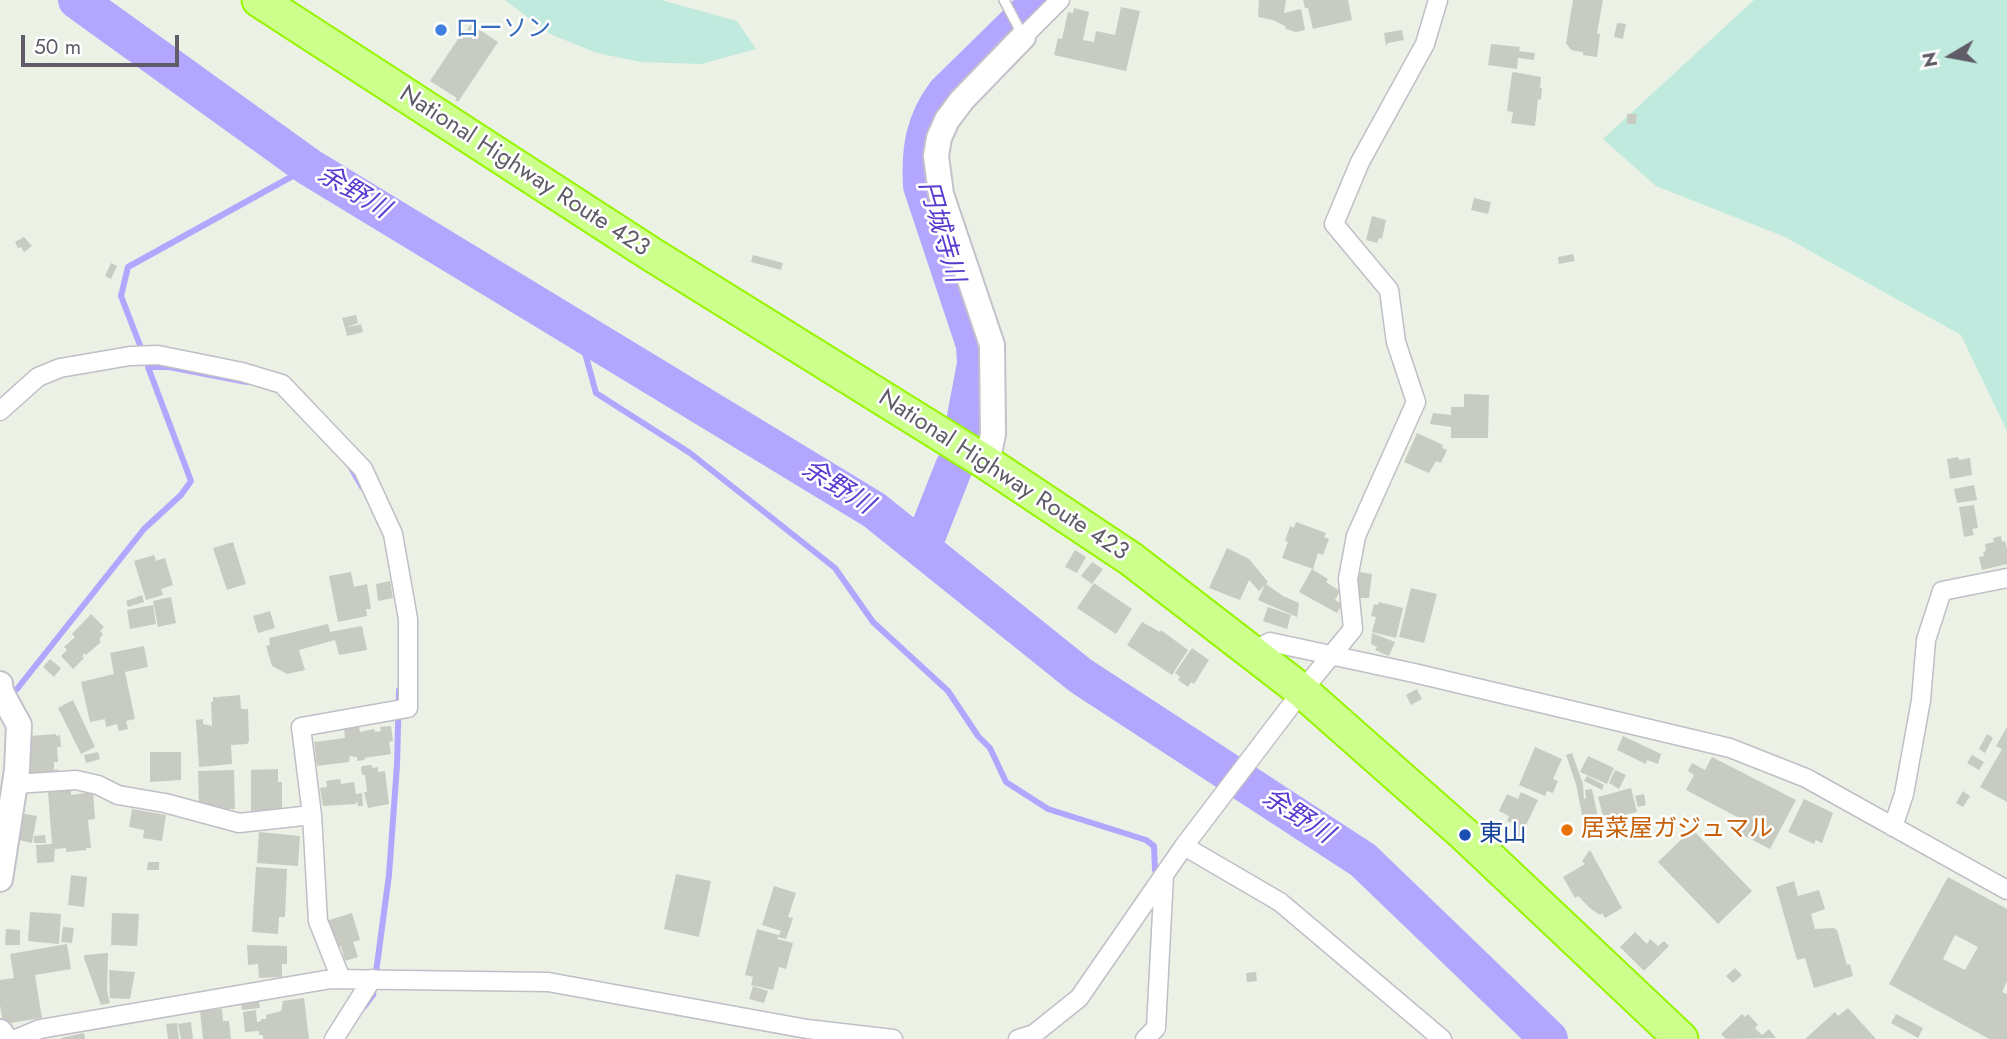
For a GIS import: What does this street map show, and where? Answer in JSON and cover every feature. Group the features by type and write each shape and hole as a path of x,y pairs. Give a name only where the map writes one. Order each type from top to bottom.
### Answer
{"highway":[{"name":"National Highway Route 423","path":"259,0 651,254 987,463 1131,559 1249,653 1302,691 1465,835 1681,1039"}],"street":[{"path":"987,463 993,434 992,345 941,194 936,156 939,138 947,120 962,100 1060,0"},
{"path":"1018,1039 1034,1034 1079,998 1188,841 1302,691 1353,629 1348,579 1356,536 1416,402 1396,342 1389,290 1334,224 1360,162 1425,44 1438,0"},
{"path":"0,411 38,377 60,368 130,356 158,355 242,372 282,384 363,469 393,534 408,619 408,708 301,727 312,815 318,921 341,979"},
{"path":"1893,827 1904,794 1919,714 1926,640 1942,591 2007,578"},
{"path":"1249,653 1270,642 1332,654 1730,748 1806,778 2007,890"},
{"path":"0,684 1,692 19,725 15,784 0,879"},
{"path":"15,784 76,780 98,785 118,795 165,803 239,822 312,815"},
{"path":"1188,841 1280,902 1442,1039"},
{"path":"1145,1039 1156,1028 1164,875"},
{"path":"16,1039 40,1029 331,979 548,982 807,1029 894,1039"},
{"path":"334,1039 372,979"},
{"path":"0,1032 5,1039"}],"lane":[{"path":"1003,0 1023,37"}],"shaded area":[{"path":"505,0 661,0 737,21 756,49 701,64 641,62 597,53 550,34"},
{"path":"1754,0 2007,0 2007,431 1961,335 1785,237 1656,186 1603,139"}],"building":[{"path":"1259,0 1286,0 1284,13 1301,9 1305,30 1296,32 1273,20 1258,17"},
{"path":"1303,0 1348,0 1352,20 1313,29 1308,8 1305,8"},
{"path":"1573,0 1603,0 1597,33 1600,34 1597,57 1571,50 1566,43"},
{"path":"1121,7 1140,11 1126,71 1054,55 1058,38 1062,39 1068,12 1073,13 1074,8 1089,12 1083,40 1094,42 1096,31 1115,35"},
{"path":"1617,23 1626,24 1623,39 1614,37"},
{"path":"471,24 498,42 458,102 455,100 457,98 430,81 464,30 466,32"},
{"path":"1402,30 1404,40 1388,43 1386,46 1384,33"},
{"path":"1491,44 1520,47 1519,51 1535,53 1534,60 1518,58 1517,69 1488,65"},
{"path":"1514,72 1541,77 1541,100 1538,99 1535,126 1511,123 1513,112 1507,111"},
{"path":"1627,114 1637,114 1636,124 1627,124"},
{"path":"1474,198 1491,202 1488,214 1471,210"},
{"path":"1372,216 1386,220 1382,239 1379,238 1377,243 1366,240"},
{"path":"24,237 32,246 24,252 15,242"},
{"path":"1573,254 1575,261 1559,264 1558,257"},
{"path":"753,255 783,263 781,270 751,262"},
{"path":"111,263 117,266 111,279 105,276"},
{"path":"356,315 358,323 345,328 342,318"},
{"path":"361,324 363,332 347,336 345,328"},
{"path":"1464,394 1489,395 1488,438 1451,438 1451,427 1430,424 1433,413 1451,415 1451,407 1464,407"},
{"path":"1417,433 1443,445 1442,448 1447,450 1441,463 1436,461 1429,473 1404,462"},
{"path":"1958,457 1959,460 1970,458 1972,475 1950,479 1947,459"},
{"path":"1974,485 1977,500 1957,503 1954,489"},
{"path":"1974,505 1978,528 1972,529 1974,535 1964,537 1959,507"},
{"path":"1296,522 1326,533 1324,537 1329,539 1323,555 1318,553 1313,569 1282,558 1290,526 1294,528"},
{"path":"2001,536 2007,549 2007,564 1982,570 1979,557 1984,556 1985,544 1994,542 1993,538"},
{"path":"233,542 246,584 227,590 213,548"},
{"path":"1227,548 1249,559 1268,582 1266,584 1299,603 1297,617 1258,600 1265,585 1259,591 1249,580 1240,600 1209,588"},
{"path":"1075,550 1086,557 1077,573 1065,567"},
{"path":"154,555 156,561 165,558 173,585 161,589 163,595 146,600 134,561"},
{"path":"1092,562 1103,569 1092,584 1081,576"},
{"path":"1312,569 1340,591 1335,600 1342,604 1337,613 1299,592"},
{"path":"351,572 354,587 367,584 371,609 366,609 367,616 338,622 329,576"},
{"path":"1360,572 1372,574 1369,598 1357,598"},
{"path":"390,581 393,598 378,601 376,584"},
{"path":"1094,583 1132,609 1116,634 1077,608"},
{"path":"1411,588 1437,594 1424,643 1399,637"},
{"path":"142,595 144,602 128,607 126,601"},
{"path":"171,597 176,623 158,627 153,601"},
{"path":"1379,602 1403,608 1396,638 1372,632 1376,617 1371,616 1374,604 1378,605"},
{"path":"153,605 156,624 130,629 127,610"},
{"path":"1268,607 1291,615 1287,629 1263,621"},
{"path":"270,611 275,628 258,633 253,616"},
{"path":"91,614 104,627 100,631 103,634 99,640 101,642 86,655 85,653 82,656 84,658 73,669 61,656 67,650 64,647 75,637 72,634"},
{"path":"1142,622 1160,632 1161,630 1188,650 1172,675 1127,645"},
{"path":"328,624 330,632 362,626 367,650 339,655 335,640 299,650 305,670 287,674 272,666 266,646 270,645 269,638"},
{"path":"1372,633 1395,642 1389,656 1375,650 1377,647 1371,644"},
{"path":"144,646 148,667 125,672 135,719 126,721 128,729 119,731 117,724 106,727 105,719 90,722 81,682 114,674 110,653"},
{"path":"1192,648 1209,660 1194,684 1191,682 1188,687 1178,680 1180,677 1175,673"},
{"path":"50,659 61,668 54,677 43,667"},
{"path":"1417,689 1422,699 1411,705 1406,695"},
{"path":"240,695 241,709 248,709 249,741 247,744 231,745 232,764 199,767 196,720 203,719 203,724 212,726 213,697 218,700 218,697"},
{"path":"73,700 95,747 81,754 58,708"},
{"path":"391,726 391,754 357,761 357,757 350,756 349,762 317,766 317,763 313,764 312,760 316,759 314,742 345,738 344,729 359,727 360,732 374,729 375,732 381,731 380,727"},
{"path":"2007,727 2007,802 1980,787 2002,749 1996,746"},
{"path":"1987,734 1993,738 1985,753 1979,749"},
{"path":"60,735 61,747 57,747 58,762 54,762 54,770 58,769 59,777 29,778 27,769 30,736"},
{"path":"1623,736 1661,754 1658,764 1647,760 1646,764 1617,750"},
{"path":"1535,747 1562,759 1553,779 1558,781 1553,793 1547,791 1545,796 1519,785"},
{"path":"98,752 100,759 86,763 84,755"},
{"path":"150,752 181,752 181,780 150,782"},
{"path":"1572,753 1583,784 1584,799 1585,790 1592,789 1599,822 1584,825 1576,784 1566,755"},
{"path":"1972,755 1984,762 1979,770 1967,763"},
{"path":"1588,756 1614,768 1607,784 1580,772"},
{"path":"1712,757 1796,800 1770,849 1735,831 1741,819 1686,790 1694,775 1688,771 1692,763 1705,770"},
{"path":"372,765 372,768 378,767 378,772 385,771 389,804 368,808 364,792 367,792 365,775 362,775 361,769 362,766"},
{"path":"278,769 278,782 282,782 282,810 251,811 251,770"},
{"path":"234,770 235,809 208,809 208,805 199,805 198,771"},
{"path":"1615,770 1626,775 1619,789 1609,783"},
{"path":"1587,776 1604,785 1602,790 1584,781"},
{"path":"340,779 341,784 354,782 356,794 362,793 363,806 358,806 357,800 356,804 323,806 320,788 327,787 326,781"},
{"path":"1631,788 1637,812 1604,820 1598,797"},
{"path":"71,790 71,795 93,792 95,819 88,820 91,848 66,852 66,848 55,849 54,862 37,863 36,845 52,844 48,792"},
{"path":"1963,791 1970,796 1963,807 1956,803"},
{"path":"1521,792 1538,800 1517,844 1510,840 1517,826 1507,821 1509,816 1499,811 1507,794 1518,799"},
{"path":"1644,794 1646,805 1638,807 1635,796"},
{"path":"1804,799 1833,813 1822,843 1816,840 1814,844 1788,832"},
{"path":"132,809 166,815 162,841 143,838 144,830 129,827"},
{"path":"19,813 37,816 32,843 14,839"},
{"path":"1692,829 1752,891 1718,924 1658,862"},
{"path":"259,832 300,836 298,866 257,863"},
{"path":"45,835 46,843 34,843 34,836"},
{"path":"1590,850 1622,908 1605,918 1578,896 1575,898 1563,877 1585,864 1582,861"},
{"path":"148,862 159,862 159,870 147,870"},
{"path":"256,867 287,869 285,917 279,917 278,934 252,932"},
{"path":"676,874 711,881 699,937 664,929"},
{"path":"71,875 87,877 84,907 68,905"},
{"path":"1948,877 2007,909 2007,981 2002,992 2007,994 2007,1039 1989,1039 1889,984","holes":["1955,935 1978,947 1965,970 1943,959"]},
{"path":"1794,881 1798,896 1819,890 1825,909 1811,914 1815,929 1837,930 1853,976 1814,988 1805,958 1797,960 1776,887"},
{"path":"774,886 796,893 788,917 793,918 786,939 777,939 793,943 786,969 779,967 773,990 751,985 753,977 745,975 757,929 779,935 781,931 762,925"},
{"path":"30,912 61,914 59,944 28,941"},
{"path":"112,913 139,914 137,946 111,945"},
{"path":"352,913 360,940 353,942 358,957 345,961 341,946 334,948 326,921"},
{"path":"63,927 74,928 72,943 61,942"},
{"path":"6,929 20,930 20,945 5,945"},
{"path":"1635,932 1646,946 1650,939 1658,946 1664,941 1669,946 1644,971 1620,947"},
{"path":"67,944 71,969 35,975 42,1018 3,1024 0,980 14,978 10,954"},
{"path":"247,945 287,946 287,964 282,964 282,977 259,978 258,964 248,965"},
{"path":"108,953 107,990 110,1003 101,1005 84,955"},
{"path":"1735,968 1742,975 1733,983 1726,976"},
{"path":"109,970 135,972 130,999 110,998"},
{"path":"1256,972 1257,981 1247,982 1246,973"},
{"path":"753,986 768,991 764,1003 749,999"},
{"path":"258,997 260,1008 242,1010 240,999"},
{"path":"304,998 309,1039 263,1039 259,1031 245,1032 243,1012 256,1010 257,1022 266,1019 266,1015 281,1011 283,1001"},
{"path":"1848,1008 1876,1039 1805,1039 1835,1012 1838,1016"},
{"path":"222,1009 223,1021 229,1021 231,1039 203,1039 200,1011"},
{"path":"1742,1014 1745,1017 1748,1014 1758,1025 1755,1028 1762,1035 1769,1029 1776,1038 1726,1039 1721,1034"},
{"path":"1896,1014 1923,1028 1918,1038 1891,1023"},
{"path":"191,1022 193,1039 181,1039 178,1024"},
{"path":"177,1023 179,1039 168,1039 166,1024"},
{"path":"84,1033 85,1039 61,1039 61,1038"}],"waterway":[{"name":"余野川","path":"77,0 309,167 874,510 1081,676 1363,860 1549,1039"},
{"name":"円城寺川","path":"965,422 976,364 975,345 922,186 923,148 928,126 946,93 1041,0"},
{"path":"143,353 121,296 128,267 309,167"},
{"path":"579,331 596,393 690,453 835,568 873,622 948,691 978,736 990,748 1006,782 1048,809 1146,840 1154,846 1155,870"},
{"path":"10,694 17,689 144,529 181,495 191,481 148,367"},
{"path":"149,367 169,367 247,382"},
{"path":"350,466 362,487"},
{"name":"円城寺川","path":"922,548 954,467"},
{"path":"364,1007 373,995 389,875 399,690"}],"place":[{"name":"ローソン","path":"441,30"},
{"name":"居菜屋ガジュマル","path":"1567,830"},
{"name":"東山","path":"1465,835"}]}
